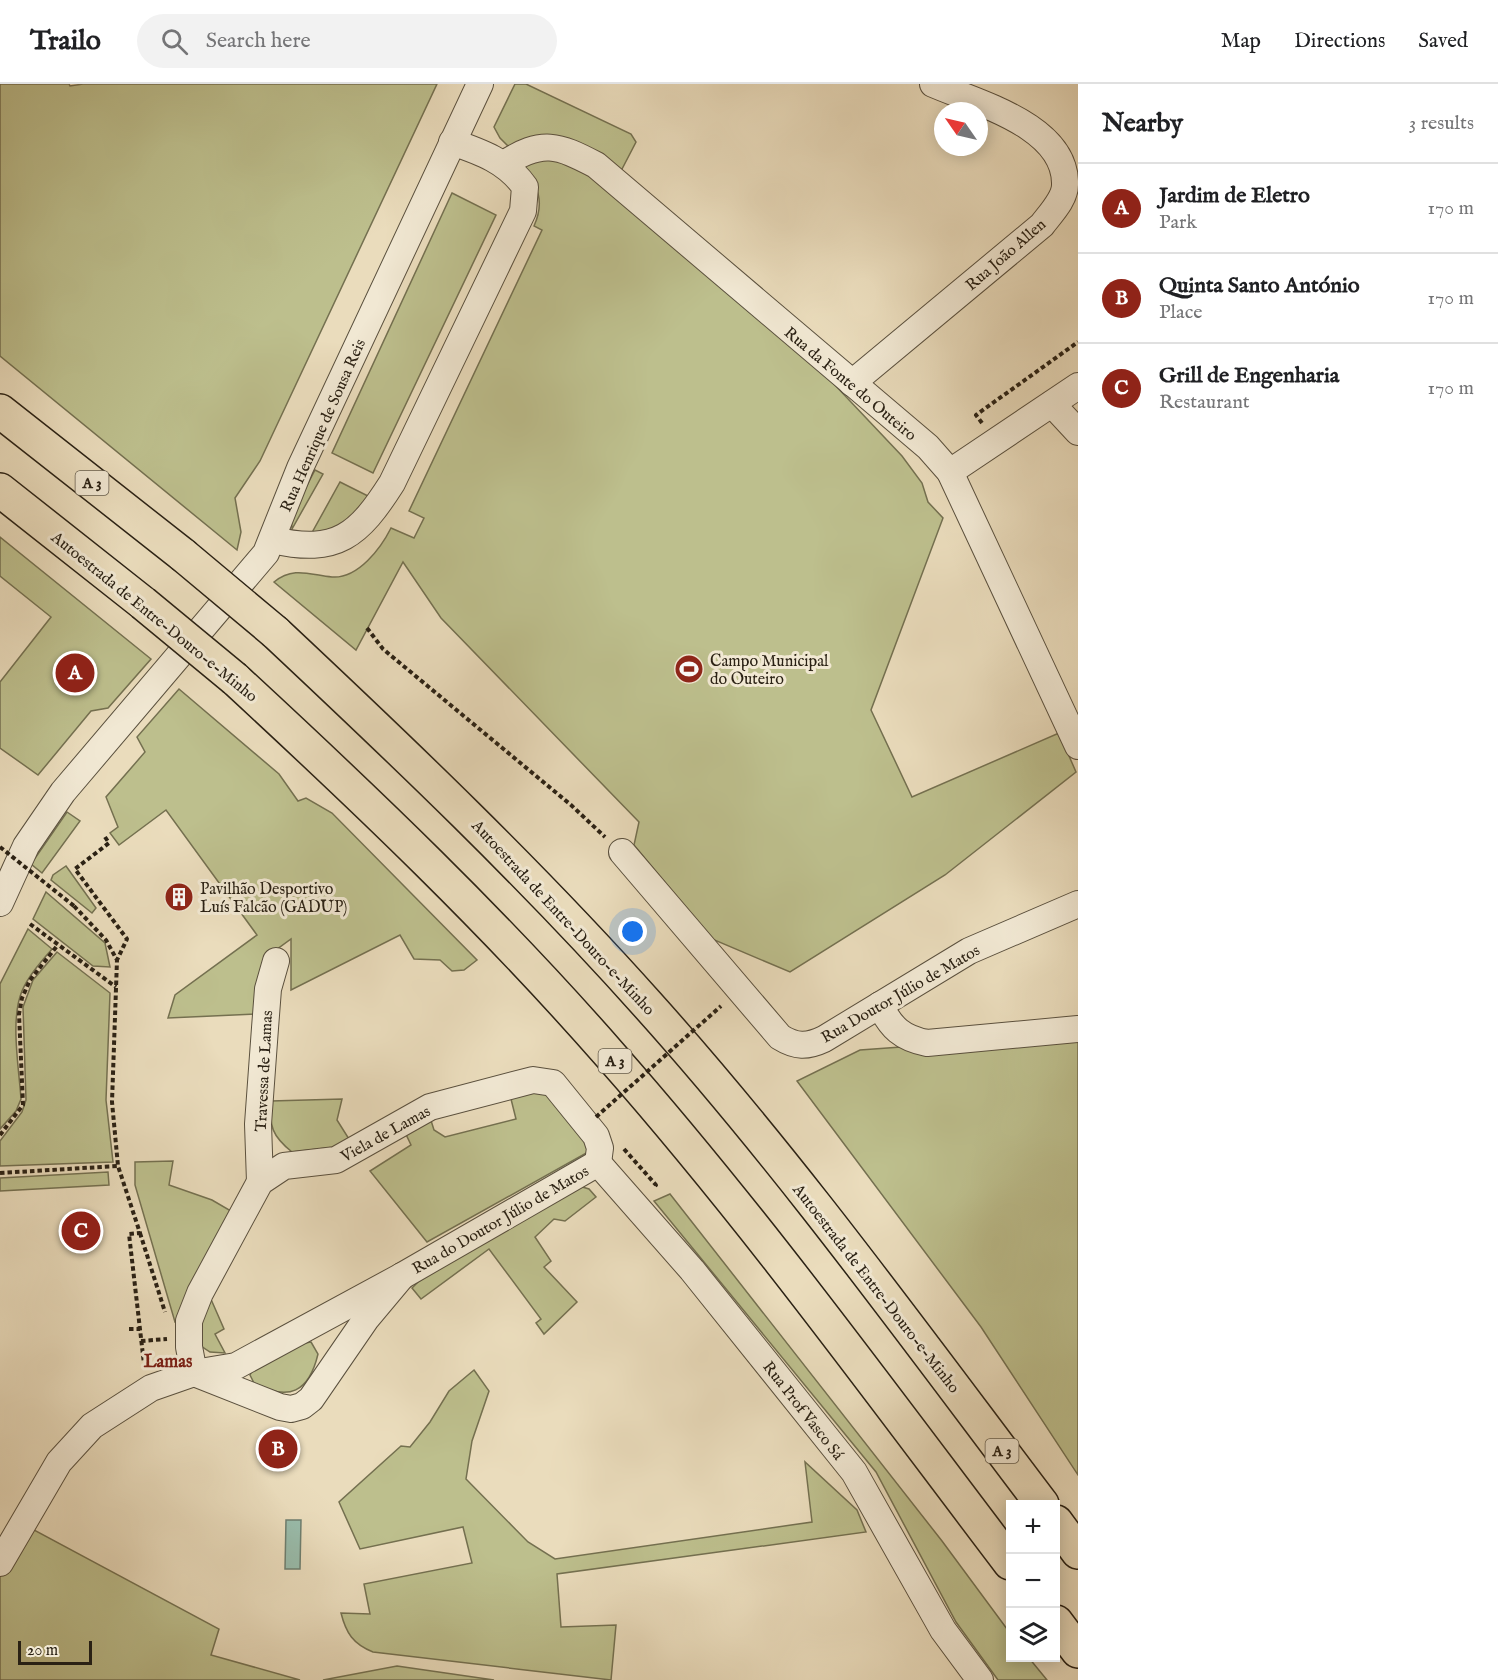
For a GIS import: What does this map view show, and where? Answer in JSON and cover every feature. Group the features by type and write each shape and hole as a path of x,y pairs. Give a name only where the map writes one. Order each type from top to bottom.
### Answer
{"highway":[{"name":"Autoestrada de Entre-Douro-e-Minho","path":"0,411 183,555 275,632 476,822 648,1005 715,1083 845,1245 1039,1500"},
{"name":"Autoestrada de Entre-Douro-e-Minho","path":"0,490 235,679 432,865 510,944 612,1056 711,1173 1006,1556"},
{"path":"1060,1527 1078,1552"},
{"path":"1060,1627 1078,1651"}],"street":[{"name":"Rua Henrique de Sousa Reis","path":"0,903 27,846 63,792 259,564 273,540 300,468 480,84"},
{"name":"Rua João Allen","path":"852,383 1042,225 1059,204 1065,186 1062,162 1050,142 1031,127 933,84"},
{"path":"273,540 306,547 321,546 344,537 372,512 392,483 523,211 525,187 504,164 452,142"},
{"name":"Rua da Fonte do Outeiro","path":"504,164 526,149 553,146 596,165 913,434 950,471 1078,747"},
{"path":"950,471 1078,386"},
{"path":"1052,404 1078,432"},
{"name":"Rua Doutor Júlio de Matos","path":"622,852 780,1037 793,1045 811,1045 969,951 1078,904"},
{"name":"Travessa de Lamas","path":"260,1182 258,1124 268,989 276,961"},
{"path":"880,1005 895,1031 911,1040 927,1043 1078,1029"},
{"name":"Viela de Lamas","path":"194,1373 189,1347 189,1321 200,1293 260,1182 284,1166 336,1160 430,1107 533,1080 553,1083 596,1136 600,1148 598,1163"},
{"name":"Rua do Doutor Júlio de Matos","path":"0,1563 59,1462 92,1426 151,1388 194,1373 236,1366 402,1276 598,1163"},
{"name":"Rua Prof Vasco Sá","path":"598,1163 692,1270 854,1472 944,1630 980,1680"},
{"name":"Rua do Doutor Júlio de Matos","path":"194,1373 280,1407 291,1409 302,1406 321,1387 366,1319 402,1276"}],"path":[{"path":"986,429 976,415 1078,342"},
{"path":"367,628 383,649 571,805 622,852"},
{"path":"105,837 109,843 75,868 127,939 117,960 112,1102 118,1166 167,1317"},
{"path":"0,847 74,906 106,940 117,960"},
{"path":"30,924 116,987"},
{"path":"0,1135 23,1105 19,1014 22,998 30,980 57,946"},
{"path":"596,1117 721,1006"},
{"path":"0,1173 118,1166"},
{"path":"140,1233 127,1234 141,1341 151,1388"},
{"path":"129,1329 140,1329"},
{"path":"141,1341 174,1338"}],"green space":[{"path":"0,84 69,84 70,86 83,84 437,84 260,461 235,498 241,532 237,550 0,356"},
{"path":"515,84 526,84 631,134 636,142 621,171 509,147 494,127"},
{"name":"Campo Municipal do Outeiro","path":"547,154 604,180 833,383 902,456 922,483 928,502 943,518 871,710 912,797 1059,733 1076,772 945,875 790,972 712,939 634,845 639,822 441,618 403,562 356,650 274,582 288,574 295,573 332,577 351,573 368,561 391,528 414,538 424,518 409,511 542,230 534,226 539,209 538,194 533,180 523,166"},
{"path":"452,193 496,215 373,473 332,453"},
{"path":"315,470 323,474 292,529 291,516"},
{"path":"340,482 370,497 340,529 309,538"},
{"path":"0,537 151,659 108,708 91,711 38,775 0,748 0,682 51,617 0,576"},
{"path":"179,689 279,774 298,801 306,798 332,813 477,960 464,970 452,971 440,960 414,959 400,935 291,990 291,939 265,958 258,1014 168,1018 175,995 257,935 166,810 119,845 110,833 118,827 106,797 145,752 137,737"},
{"path":"67,812 80,821 42,873 31,864"},
{"path":"66,866 96,908 92,913 51,880 53,875"},
{"path":"46,892 105,943 110,967 93,966 33,919"},
{"path":"28,929 52,949 28,980 18,1002 16,1044 21,1099 16,1111 0,1129 0,984"},
{"path":"57,952 110,993 106,1100 113,1162 0,1166 0,1141 22,1112 26,1100 23,1007 33,980"},
{"path":"1078,1034 1078,1475 981,1327 797,1081 860,1050"},
{"path":"509,1091 553,1091 590,1151 427,1242 370,1171 411,1145 403,1128 429,1114 434,1130 445,1137 516,1119"},
{"path":"342,1099 337,1120 349,1139 335,1147 292,1152 280,1141 273,1130 271,1101"},
{"path":"173,1161 169,1185 212,1200 231,1211 182,1319 175,1322 135,1185 135,1162"},
{"path":"108,1172 109,1185 0,1191 0,1178"},
{"path":"579,1186 589,1189 596,1197 565,1221 554,1219 535,1237 551,1261 544,1267 577,1302 544,1334 536,1323 541,1319 489,1249 421,1299 412,1288 419,1281"},
{"path":"670,1194 942,1541 1006,1628 1006,1662 1032,1662 1047,1680 998,1680 956,1622 876,1472 654,1201"},
{"path":"210,1297 224,1329 215,1334 225,1353 210,1352 198,1344 199,1319"},
{"path":"311,1342 318,1354 314,1367 303,1385 296,1390 278,1392 254,1383 250,1375 253,1369"},
{"path":"474,1370 489,1391 472,1441 466,1479 528,1542 555,1559 812,1522 805,1462 857,1510 866,1532 557,1574 561,1627 616,1625 611,1680 373,1652 351,1637 341,1613 370,1614 364,1584 472,1563 463,1527 360,1549 339,1502 401,1446 410,1447 430,1422 449,1391"},
{"path":"21,1523 219,1629 211,1655 300,1680 0,1680 0,1560"},
{"path":"397,1666 494,1680 323,1680"}],"shaded area":[{"path":"286,1520 301,1520 300,1569 285,1569"}],"place":[{"name":"Campo Municipal do Outeiro","path":"689,669"},
{"name":"Jardim de Eletro","path":"75,673"},
{"name":"Pavilhão Desportivo Luís Falcão (GADUP)","path":"179,897"},
{"name":"Grill de Engenharia","path":"81,1231"},
{"name":"Quinta Santo António","path":"278,1449"}],"district":[{"name":"Lamas","path":"168,1361"}]}
